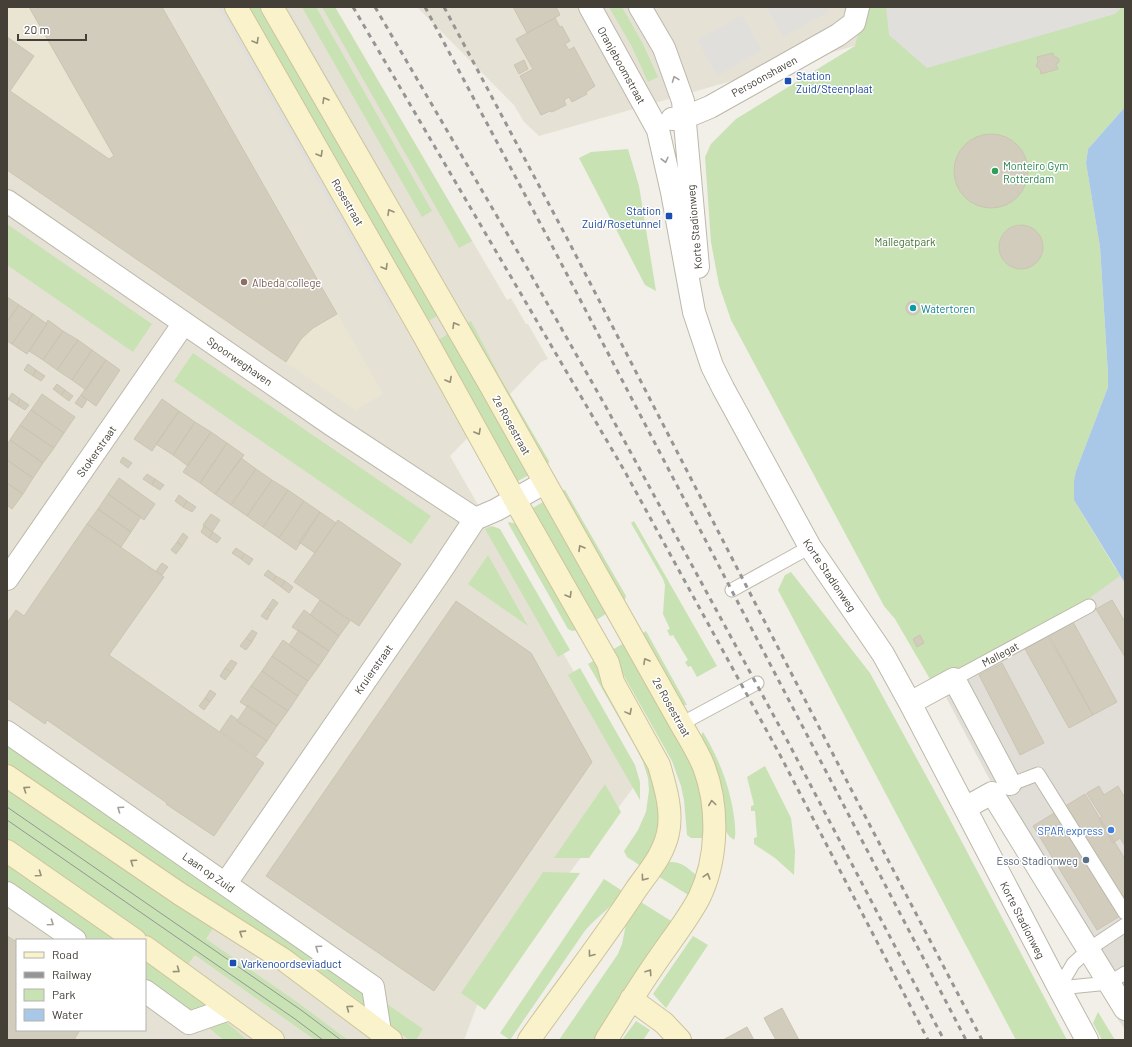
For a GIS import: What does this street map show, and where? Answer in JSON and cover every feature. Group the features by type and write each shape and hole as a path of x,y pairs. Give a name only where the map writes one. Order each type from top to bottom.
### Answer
{"main road":[{"name":"Rosestraat","path":"236,7 459,398 515,500"},
{"name":"2e Rosestraat","path":"272,7 489,383 698,754 704,768 712,802 714,823 712,855 708,871 698,898 631,999 606,1040"},
{"path":"515,500 608,664 613,682 659,764 667,795 669,813 668,831 665,845 656,863 529,1040"},
{"name":"Laan op Zuid","path":"7,776 180,894 284,960 385,1036"},
{"path":"7,851 134,939"},
{"path":"146,948 273,1040"},
{"path":"631,999 664,1023 680,1040"}],"street":[{"name":"Oranjeboomstraat","path":"590,7 654,123"},
{"path":"640,7 664,48 683,101 686,117"},
{"name":"Persoonshaven","path":"654,123 686,117 710,107 838,35 854,23 858,7"},
{"name":"Korte Stadionweg","path":"686,117 703,338"},
{"name":"Korte Stadionweg","path":"654,123 658,130 672,192 694,312 712,366 722,388 810,547 876,642 910,703 1087,1040"},
{"name":"Spoorweghaven","path":"7,201 332,424 475,519"},
{"name":"Stokerstraat","path":"7,579 184,323"},
{"path":"475,519 496,510 544,483"},
{"name":"Kruierstraat","path":"226,883 475,519"},
{"path":"954,679 1001,789 1089,949 1117,978 1125,1009"},
{"name":"Mallegat","path":"910,703 954,679"},
{"name":"Laan op Zuid","path":"7,732 373,986 385,1036"},
{"path":"965,808 1001,789"},
{"path":"7,893 74,939"},
{"path":"146,992 189,1023 229,1009"}],"lane":[{"path":"732,590 810,547"},
{"name":"Mallegat","path":"954,679 1089,606"},
{"path":"681,724 757,684"},
{"path":"1001,789 1038,774 1125,912"},
{"path":"1059,988 1073,964 1089,949 1125,926"},
{"path":"1059,988 1117,978"}],"shaded area":[{"path":"7,7 335,7 507,300 511,298 548,359 541,362 450,456 597,712 636,784 538,915 481,995 464,1040 7,1040"},
{"name":"Albeda college","path":"7,7 163,7 383,394 355,410 7,171"},
{"path":"218,7 225,7 397,308 391,311"},
{"path":"281,7 288,7 408,218 403,221"},
{"path":"417,7 991,7 539,136 524,122 514,105"},
{"path":"766,7 828,7 830,11 783,37"},
{"path":"886,7 1122,7 1115,14 927,68 889,35"},
{"path":"742,15 762,50 717,76 697,40"},
{"path":"1125,564 1125,1030 1109,1005 947,699 939,674"}],"green space":[{"path":"242,7 264,7 439,315 423,324"},
{"path":"302,7 316,7 432,211 422,217"},
{"path":"322,7 335,7 472,241 459,248"},
{"path":"609,7 622,7 643,44 658,77 648,82 632,47"},
{"name":"Mallegatpark","path":"865,7 1125,7 1125,107 1088,149 1086,163 1100,247 1108,387 1076,471 1074,500 1120,576 1073,610 934,686 895,619 884,606 731,320 719,285 711,242 705,157 711,144 736,119 855,46"},
{"path":"628,149 639,186 656,291 645,285 579,158 591,152"},
{"path":"7,224 152,324 133,352 7,265"},
{"path":"471,321 500,377 549,461 549,463 544,466 463,326"},
{"path":"449,333 529,475 516,482 434,343"},
{"path":"193,353 431,516 411,544 174,381"},
{"path":"564,490 626,596 624,603 559,493"},
{"path":"543,502 546,503 609,612 593,622 531,509"},
{"path":"634,521 717,666 697,677 691,666 688,667 685,662 688,660 673,635 670,636 667,630 670,629 663,614 665,585 631,523"},
{"path":"508,523 517,524 578,630 572,631 568,629"},
{"path":"492,526 500,529 570,650 558,657 485,529"},
{"path":"488,555 528,626 468,584"},
{"path":"791,572 870,673 946,812 1067,1040 1016,1040 778,590 785,575"},
{"path":"646,631 687,705 680,705 640,635"},
{"path":"626,642 683,742 703,796 705,838 691,838 687,835 684,800 681,786 672,761 610,651"},
{"path":"595,660 603,680 646,755 658,796 659,818 657,829 651,850 641,866 627,857 624,851 638,830 646,812 649,790 648,778 643,762 636,748 588,664"},
{"path":"580,668 635,765 640,782 640,800 568,675"},
{"path":"703,732 720,765 728,788 735,825 734,840 729,836 723,827 700,738"},
{"path":"7,742 423,1029 416,1040 409,1040 348,992 297,956 145,858 79,811 7,763"},
{"path":"765,766 791,818 795,851 794,875 775,858 754,844 754,838 757,837 755,811 751,811 751,806 754,805 747,777"},
{"path":"605,784 621,812 589,858 554,858"},
{"path":"7,790 213,928 206,939 297,1002 348,1040 315,1040 195,955 188,964 7,838"},
{"path":"670,862 682,864 699,877 690,896 656,875 666,864"},
{"path":"7,865 115,939 89,939 7,884"},
{"path":"543,872 580,873 485,1010 461,993"},
{"path":"604,879 624,892 584,932 510,1040 500,1033"},
{"path":"636,899 676,924 596,1040 559,1040 618,954 622,944 627,919"},
{"path":"693,936 708,945 666,1008 653,994"},
{"path":"146,961 209,1007 190,1013 146,980"},
{"path":"1098,1012 1115,1040 1102,1040 1093,1023"},
{"path":"224,1020 247,1040 224,1040 206,1026"},
{"path":"636,1021 650,1030 643,1040 622,1040"}],"water":[{"path":"1125,107 1125,583 1074,500 1074,481 1076,471 1108,387 1100,247 1086,163 1088,149"}],"building":[{"name":"Albeda college","path":"29,7 162,7 337,314 313,328 301,339 286,362 7,170 7,37 34,56 10,91 109,159 114,156"},
{"path":"513,7 556,7 560,15 527,33"},
{"path":"555,18 560,27 562,26 570,41 565,44 569,50 574,47 595,86 586,92 587,94 572,102 569,97 564,100 566,105 552,112 550,111 541,115 520,76 533,69 516,39"},
{"path":"1053,53 1054,57 1059,59 1059,62 1056,64 1058,69 1041,74 1040,69 1036,66 1038,62 1037,57"},
{"path":"524,60 528,69 519,74 514,65"},
{"path":"991,134 1005,137 1017,145 1025,157 1028,171 1025,185 1017,197 1005,205 991,208 977,205 965,197 957,185 954,171 957,157 965,145 977,137"},
{"path":"1021,225 1033,229 1039,235 1043,247 1039,259 1033,265 1021,269 1009,265 1003,259 999,247 1003,235 1009,229"},
{"path":"7,297 19,305 7,322"},
{"name":"Watertoren","path":"913,301 918,303 920,308 918,313 913,315 908,313 906,308 908,303"},
{"path":"19,305 33,314 12,344 7,341 7,322"},
{"path":"33,314 47,324 27,354 12,344"},
{"path":"48,320 63,331 43,360 29,351 47,324"},
{"path":"63,331 78,340 57,370 43,360"},
{"path":"78,340 92,350 72,380 57,370"},
{"path":"92,350 106,360 86,390 72,380"},
{"path":"106,360 120,370 96,406 81,395"},
{"path":"28,364 36,370 33,376 24,370"},
{"path":"36,370 45,376 41,381 33,376"},
{"path":"57,384 65,390 61,395 53,389"},
{"path":"65,390 73,396 69,401 61,395"},
{"path":"12,393 20,399 17,405 8,399"},
{"path":"42,394 75,417 64,433 31,410"},
{"path":"81,395 87,400 82,408 75,403"},
{"path":"20,399 29,405 25,410 17,405"},
{"path":"162,399 179,411 152,451 134,439"},
{"path":"31,410 64,433 54,448 20,425"},
{"path":"179,411 195,422 173,455 156,444"},
{"path":"195,422 211,432 188,466 173,455"},
{"path":"20,425 54,448 43,463 10,440"},
{"path":"211,432 227,443 200,483 183,472"},
{"path":"10,440 43,463 33,478 7,460 7,445"},
{"path":"227,443 244,455 215,494 200,483"},
{"path":"123,457 132,463 128,468 120,462"},
{"path":"241,458 256,469 231,505 215,494"},
{"path":"7,460 33,478 23,494 7,483"},
{"path":"256,469 272,480 247,516 231,505"},
{"path":"147,474 155,479 152,485 143,479"},
{"path":"119,478 155,504 144,520 108,494"},
{"path":"155,479 164,485 160,490 152,485"},
{"path":"272,480 288,490 263,527 247,516"},
{"path":"7,483 23,494 12,509 7,505"},
{"path":"288,490 304,501 279,538 263,527"},
{"path":"108,494 141,517 131,532 98,509"},
{"path":"179,495 187,501 183,507 175,501"},
{"path":"187,501 196,507 192,512 183,507"},
{"path":"304,501 320,512 296,550 279,538"},
{"path":"98,509 131,532 121,547 87,524"},
{"path":"320,512 336,523 315,553 299,542"},
{"path":"211,514 220,520 212,532 203,525"},
{"path":"338,520 401,564 359,626 294,582"},
{"path":"87,524 164,577 109,655 264,763 214,836 47,720 45,724 7,698 7,623 16,610 24,616"},
{"path":"204,526 213,532 209,538 201,532"},
{"path":"213,532 221,538 217,543 209,538"},
{"path":"183,533 188,537 182,546 177,542"},
{"path":"177,542 182,546 176,554 171,550"},
{"path":"236,548 245,554 241,559 232,553"},
{"path":"245,554 253,559 249,565 241,559"},
{"path":"162,563 168,567 162,575 156,571"},
{"path":"268,570 276,576 273,581 264,575"},
{"path":"276,576 285,581 281,587 273,581"},
{"path":"285,581 293,587 289,593 281,587"},
{"path":"273,599 278,603 272,611 267,608"},
{"path":"320,600 350,621 339,636 310,615"},
{"path":"1112,600 1125,622 1125,657 1096,609"},
{"path":"456,601 531,653 592,762 434,991 266,876"},
{"path":"267,608 272,611 267,620 261,616"},
{"path":"304,610 339,636 329,651 292,627"},
{"path":"1073,622 1117,702 1093,715 1049,635"},
{"path":"252,630 257,633 252,642 246,638"},
{"path":"299,630 329,651 319,666 289,645"},
{"path":"920,635 924,643 917,647 913,639"},
{"path":"1048,636 1093,715 1069,728 1025,649"},
{"path":"246,638 252,642 246,650 240,646"},
{"path":"283,640 319,666 308,681 272,656"},
{"path":"272,656 308,681 298,696 262,671"},
{"path":"231,660 237,663 231,672 225,668"},
{"path":"1002,663 1044,743 1020,755 979,675"},
{"path":"225,668 231,672 225,680 220,676"},
{"path":"262,671 298,696 288,711 251,686"},
{"path":"251,686 288,711 277,726 240,702"},
{"path":"210,690 216,694 210,702 205,698"},
{"path":"205,698 210,702 204,710 199,706"},
{"path":"248,705 277,726 267,741 237,721"},
{"path":"231,715 238,720 237,721 267,741 256,756 220,731"},
{"path":"1099,786 1104,795 1118,786 1125,798 1125,846 1120,838 1113,843 1099,819 1102,817 1087,794"},
{"path":"1085,794 1125,859 1125,913 1097,930 1033,826"},
{"path":"7,936 16,941 16,1031 79,1031 74,1040 7,1040"},
{"path":"782,1008 799,1040 776,1040 764,1018"},
{"path":"747,1027 754,1040 723,1040"}],"tram line":[{"path":"7,807 301,1010 341,1040"},
{"path":"7,820 295,1019 323,1040"}],"railway":[{"path":"353,7 624,470 780,755 928,1040"},
{"path":"375,7 526,266 606,407 788,742 944,1040"},
{"path":"425,7 548,238 966,1040"},
{"path":"444,7 569,242 982,1040"}],"place":[{"name":"Station Zuid/Steenplaat","path":"788,81"},
{"name":"Monteiro Gym Rotterdam","path":"995,171"},
{"name":"Station Zuid/Rosetunnel","path":"669,216"},
{"name":"Albeda college","path":"244,282"},
{"name":"Watertoren","path":"913,308"},
{"name":"SPAR express","path":"1111,830"},
{"name":"Esso Stadionweg","path":"1086,860"},
{"name":"Varkenoordseviaduct","path":"233,963"}]}
